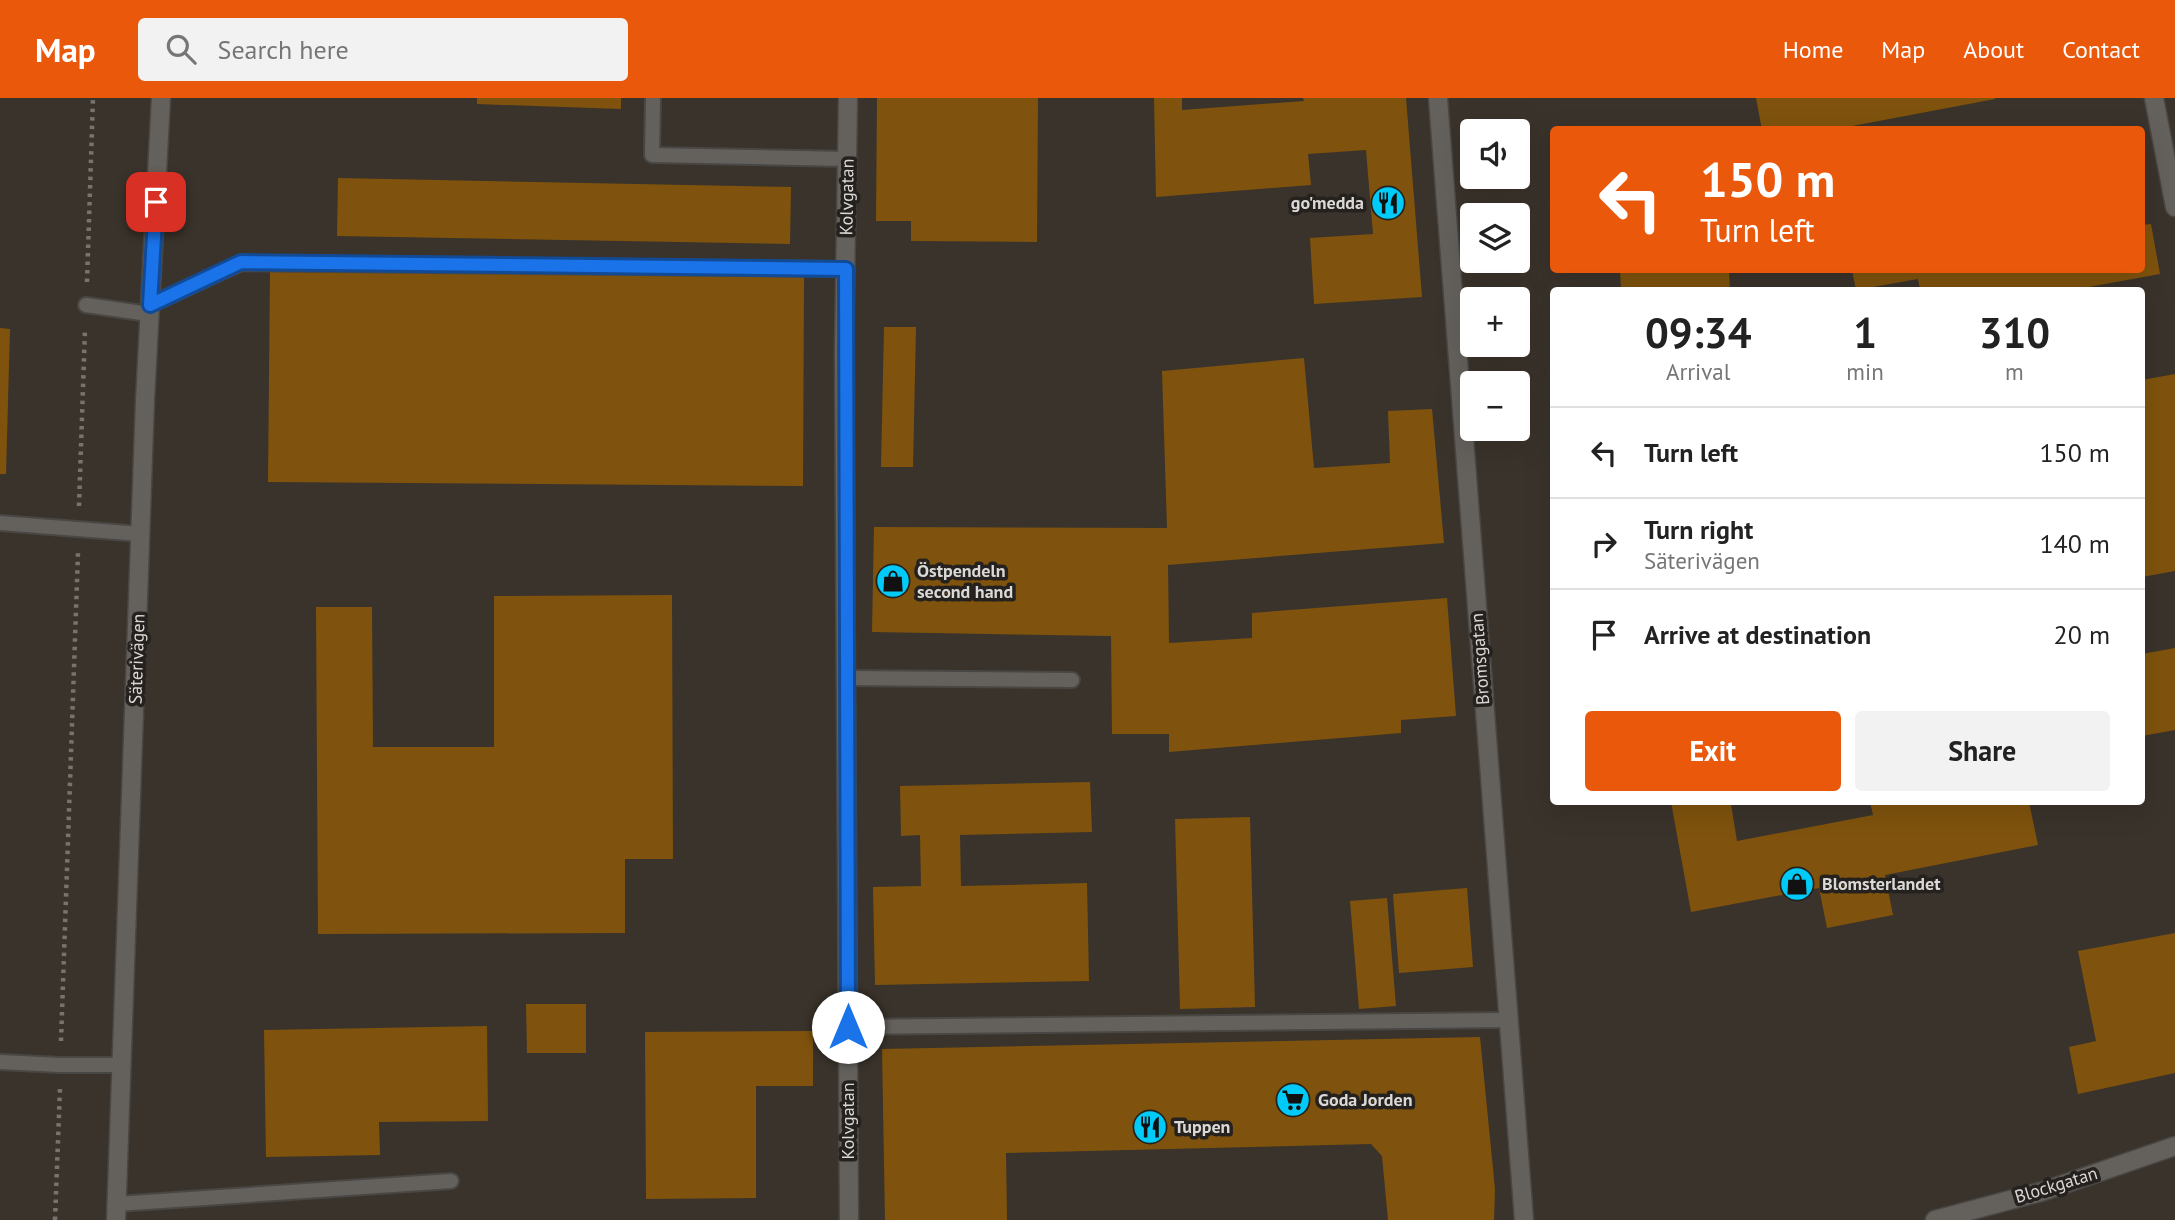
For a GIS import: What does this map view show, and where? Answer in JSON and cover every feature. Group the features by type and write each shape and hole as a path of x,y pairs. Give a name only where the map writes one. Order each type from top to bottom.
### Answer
{"street":[{"name":"Säterivägen","path":"116,1212 150,310 162,98"},
{"name":"Kolvgatan","path":"848,98 846,678 849,1220"},
{"name":"Bromsgatan","path":"1438,98 1524,1220"},
{"path":"2154,98 2175,207"},
{"name":"Blockgatan","path":"1935,1220 2044,1191 2175,1146"}],"lane":[{"path":"653,98 652,155 847,159"},
{"path":"86,305 150,310 241,262 846,269"},
{"path":"0,523 141,534"},
{"path":"846,678 1072,680"},
{"path":"848,1027 1507,1020"},
{"path":"0,1062 122,1065"},
{"path":"116,1212 451,1181"}],"path":[{"path":"55,1220 93,98"}],"shaded area":[{"path":"0,98 2175,98 2175,1220 0,1220"}],"building":[{"path":"477,98 621,98 621,109 477,104"},
{"path":"877,98 1038,98 1037,242 911,241 911,221 876,221"},
{"path":"1154,98 1182,98 1182,110 1304,101 1303,98 1406,98 1422,297 1314,304 1310,238 1373,234 1366,150 1308,154 1311,185 1156,197"},
{"path":"1756,98 1995,98 1852,126 1761,126"},
{"path":"338,178 791,187 790,244 337,236"},
{"path":"2151,224 2160,274 2088,287 1919,287 1918,279 1873,287 1855,287 1853,273 2145,273 2145,225"},
{"path":"270,272 804,276 803,486 268,482"},
{"path":"1620,273 1729,273 1730,287 1621,287"},
{"path":"884,327 916,327 913,467 881,467"},
{"path":"0,328 10,329 6,474 0,474"},
{"path":"1304,358 1314,468 1390,463 1388,411 1432,409 1444,543 1168,565 1169,643 1252,638 1252,613 1447,598 1456,716 1401,720 1401,733 1169,752 1169,734 1112,734 1111,636 872,632 874,527 1167,528 1162,371"},
{"path":"2175,374 2175,571 2145,576 2145,379"},
{"path":"672,595 673,859 625,859 625,933 318,934 316,607 372,607 373,747 494,747 494,596"},
{"path":"2175,648 2175,730 2145,735 2145,653"},
{"path":"1090,782 1092,832 960,835 961,886 1087,883 1089,981 875,985 873,887 921,886 920,835 901,836 900,786"},
{"path":"1672,805 1731,805 1737,841 1873,815 1871,805 2030,805 2038,845 1885,875 1893,915 1827,928 1819,888 1691,912"},
{"path":"1250,817 1255,1007 1180,1009 1175,819"},
{"path":"1467,888 1473,967 1399,973 1393,894"},
{"path":"1387,898 1396,1006 1359,1009 1350,901"},
{"path":"2175,933 2175,1073 2078,1094 2069,1047 2096,1041 2078,951"},
{"path":"526,1004 586,1004 586,1053 527,1053"},
{"path":"487,1026 488,1121 379,1122 380,1155 266,1157 264,1030"},
{"path":"813,1031 813,1086 756,1086 756,1198 646,1199 645,1032"},
{"path":"1480,1037 1495,1189 1494,1220 1388,1220 1382,1156 1371,1144 1006,1153 1007,1220 885,1220 882,1049"}],"place":[{"name":"go'medda","path":"1388,203"},
{"name":"Östpendeln second hand","path":"893,581"},
{"name":"Blomsterlandet","path":"1797,884"},
{"name":"Goda Jorden","path":"1293,1100"},
{"name":"Tuppen","path":"1150,1127"}],"route":[{"path":"156,202 150,305 241,262 846,269 844,352 848,1027"}]}
